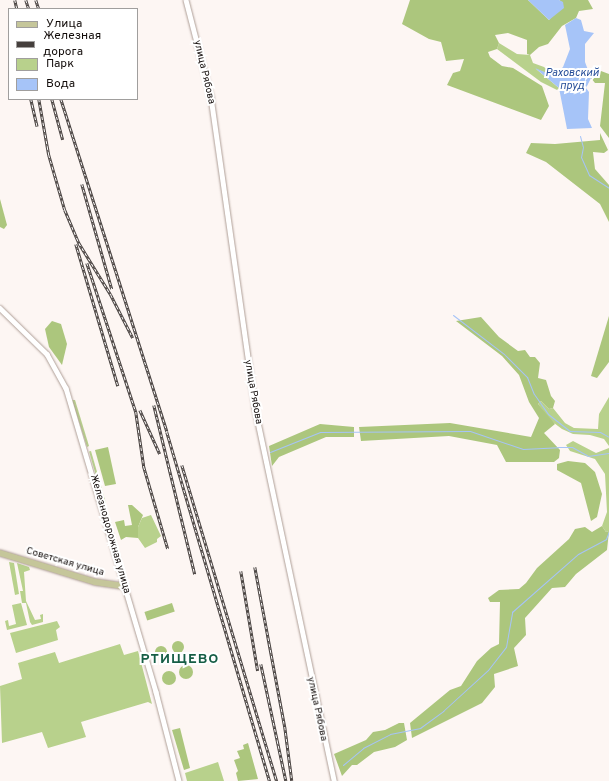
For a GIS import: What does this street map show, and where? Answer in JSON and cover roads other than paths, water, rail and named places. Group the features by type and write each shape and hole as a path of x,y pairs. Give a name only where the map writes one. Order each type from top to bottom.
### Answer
{"main road":[{"name":"Советская улица","path":"0,553 95,582 125,586"}],"street":[{"name":"улица Рябова","path":"186,0 211,97 255,408 334,781"},
{"name":"Железнодорожная улица","path":"0,308 47,354 66,388 125,586 179,781"}],"water":[{"path":"528,0 559,0 563,2 564,8 549,20"},
{"name":"Раховский пруд","path":"576,18 581,20 584,31 594,33 585,44 585,62 591,78 586,88 589,92 588,119 592,128 567,129 559,88 535,68 554,76 563,67 570,49 565,25"}],"waterway":[{"path":"580,136 583,147 581,157 589,175 609,188"},
{"path":"453,315 504,354 527,377 534,394 548,414 570,431 600,432 609,437"},
{"path":"270,452 320,432 470,431 523,449 572,447 588,456 609,453"},
{"path":"343,765 363,748 390,734 420,728 443,711 488,670 506,647 512,612 578,554 606,539 609,531"}],"railway":[{"path":"15,0 17,8"},
{"path":"26,0 29,8"},
{"path":"36,0 39,8"},
{"path":"31,100 37,126"},
{"path":"39,100 49,155 65,210 79,243 111,295 133,338"},
{"path":"52,100 63,140"},
{"path":"61,100 167,432 270,781"},
{"path":"82,184 112,289"},
{"path":"76,244 118,386"},
{"path":"87,263 136,412 144,467 168,549"},
{"path":"154,405 195,574"},
{"path":"140,410 160,454"},
{"path":"182,465 277,781"},
{"path":"255,567 285,727 292,781"},
{"path":"241,571 258,671"},
{"path":"261,664 286,781"}],"district":[{"name":"РТИЩЕВО","path":"180,660"}]}
